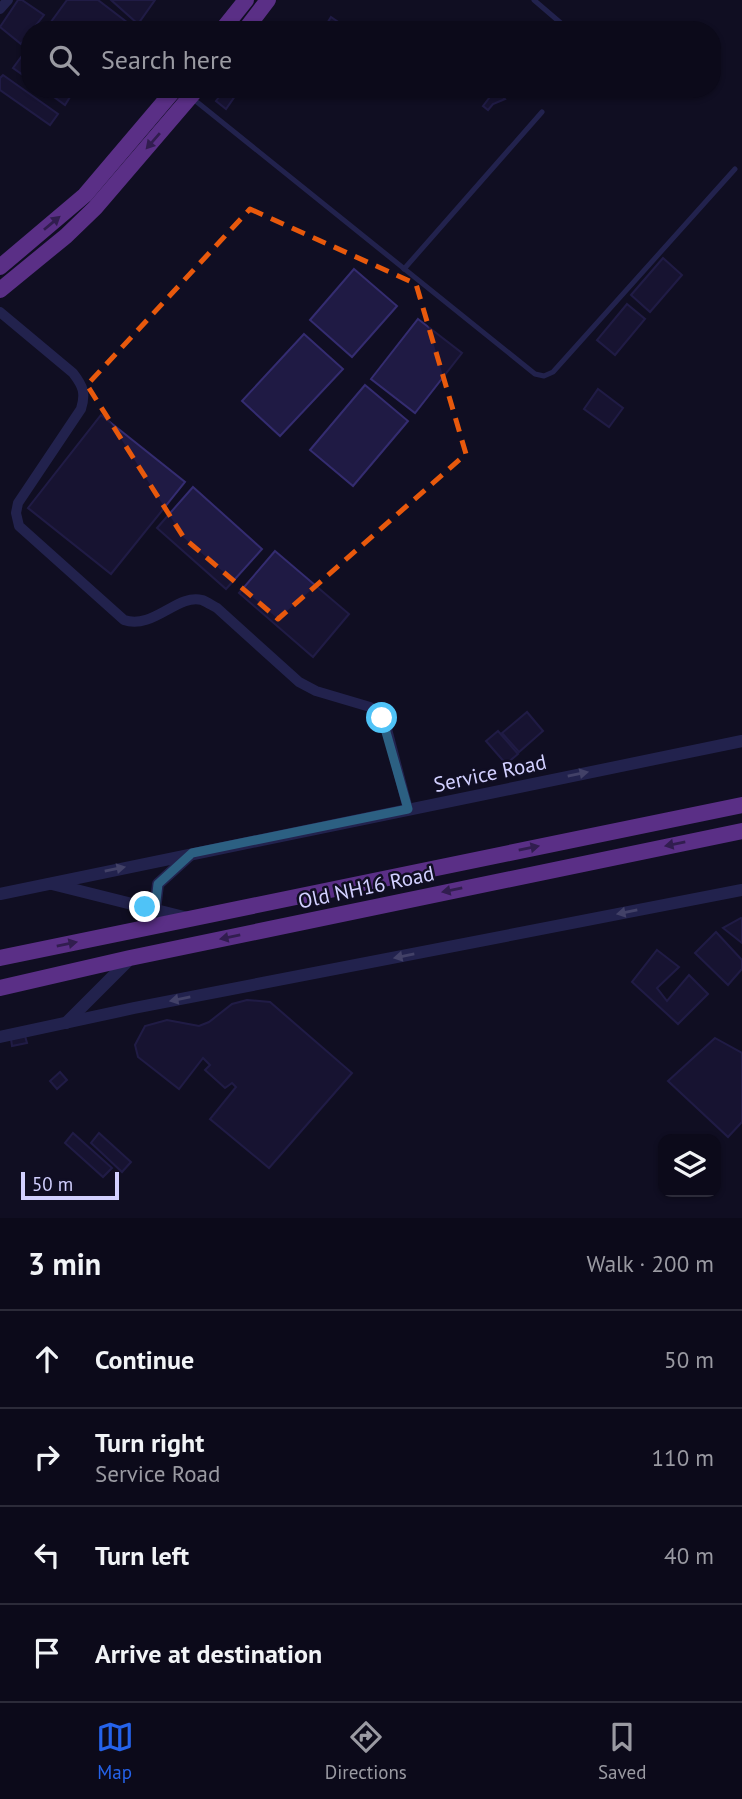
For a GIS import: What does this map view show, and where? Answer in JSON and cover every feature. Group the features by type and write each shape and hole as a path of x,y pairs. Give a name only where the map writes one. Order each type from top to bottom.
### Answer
{"main road":[{"path":"229,21 246,0"},
{"path":"252,21 268,0"},
{"path":"0,267 85,195 167,98"},
{"path":"0,290 58,243 95,208 185,98"},
{"name":"Old NH16 Road","path":"0,958 742,805"},
{"name":"Old NH16 Road","path":"0,988 130,958 742,831"}],"street":[{"path":"0,9 8,0"},
{"path":"0,312 73,373 82,386 85,397 81,409 18,503 16,513 19,526 124,620 133,623 146,621 188,601 201,600 217,608 299,682 316,691 370,707 382,718 387,729 408,809"},
{"name":"Service Road","path":"0,894 742,741"},
{"path":"155,910 158,884 192,853"},
{"path":"49,883 189,918"},
{"path":"0,1037 742,890"},
{"path":"66,1023 130,958"}],"lane":[{"path":"534,0 558,21"},
{"path":"197,98 404,269 535,374 544,376 553,372 735,169"},
{"path":"404,269 542,112"}],"highlighted area":[{"path":"250,209 416,284 466,454 278,619 184,538 87,385"}],"building":[{"path":"18,0 44,15 39,21 21,21 21,44 0,27"},
{"path":"67,0 98,0 125,21 52,21"},
{"path":"111,0 155,0 140,21 135,21"},
{"path":"21,57 21,74 13,68"},
{"path":"3,75 21,88 21,98 35,98 58,114 50,125 0,90 0,78"},
{"path":"55,98 69,98 65,105"},
{"path":"218,98 234,98 226,109 216,101"},
{"path":"489,98 505,99 493,104 488,110 483,106"},
{"path":"663,258 682,275 650,312 631,295"},
{"path":"354,269 397,306 352,357 310,320"},
{"path":"627,304 645,319 615,355 597,340"},
{"path":"418,319 462,353 415,413 371,379"},
{"path":"304,334 343,369 280,436 242,401"},
{"path":"365,385 408,421 353,486 310,450"},
{"path":"598,389 623,408 609,427 584,409"},
{"path":"101,415 185,482 111,574 28,508"},
{"path":"193,487 262,549 226,589 157,528"},
{"path":"275,551 349,614 313,657 239,593"},
{"path":"527,712 543,731 519,752 502,733"},
{"path":"498,731 518,754 506,764 486,741"},
{"path":"742,919 742,943 723,928"},
{"path":"716,932 742,960 742,969 728,985 695,953"},
{"path":"657,950 679,967 657,988 667,1001 689,975 708,994 678,1024 632,982"},
{"path":"247,1000 270,1002 352,1073 269,1168 210,1119 236,1087 232,1083 225,1088 205,1070 210,1065 203,1058 179,1089 138,1057 135,1045 145,1026 167,1020 199,1026 209,1022 232,1004"},
{"path":"25,1036 27,1043 12,1046 11,1039"},
{"path":"715,1038 742,1053 742,1122 728,1137 668,1081"},
{"path":"60,1072 67,1080 57,1089 50,1081"},
{"path":"73,1133 112,1168 103,1177 65,1143"},
{"path":"99,1133 131,1162 122,1172 91,1143"}],"route":[{"path":"145,907 155,910 158,884 192,853 408,809 382,718"}]}
